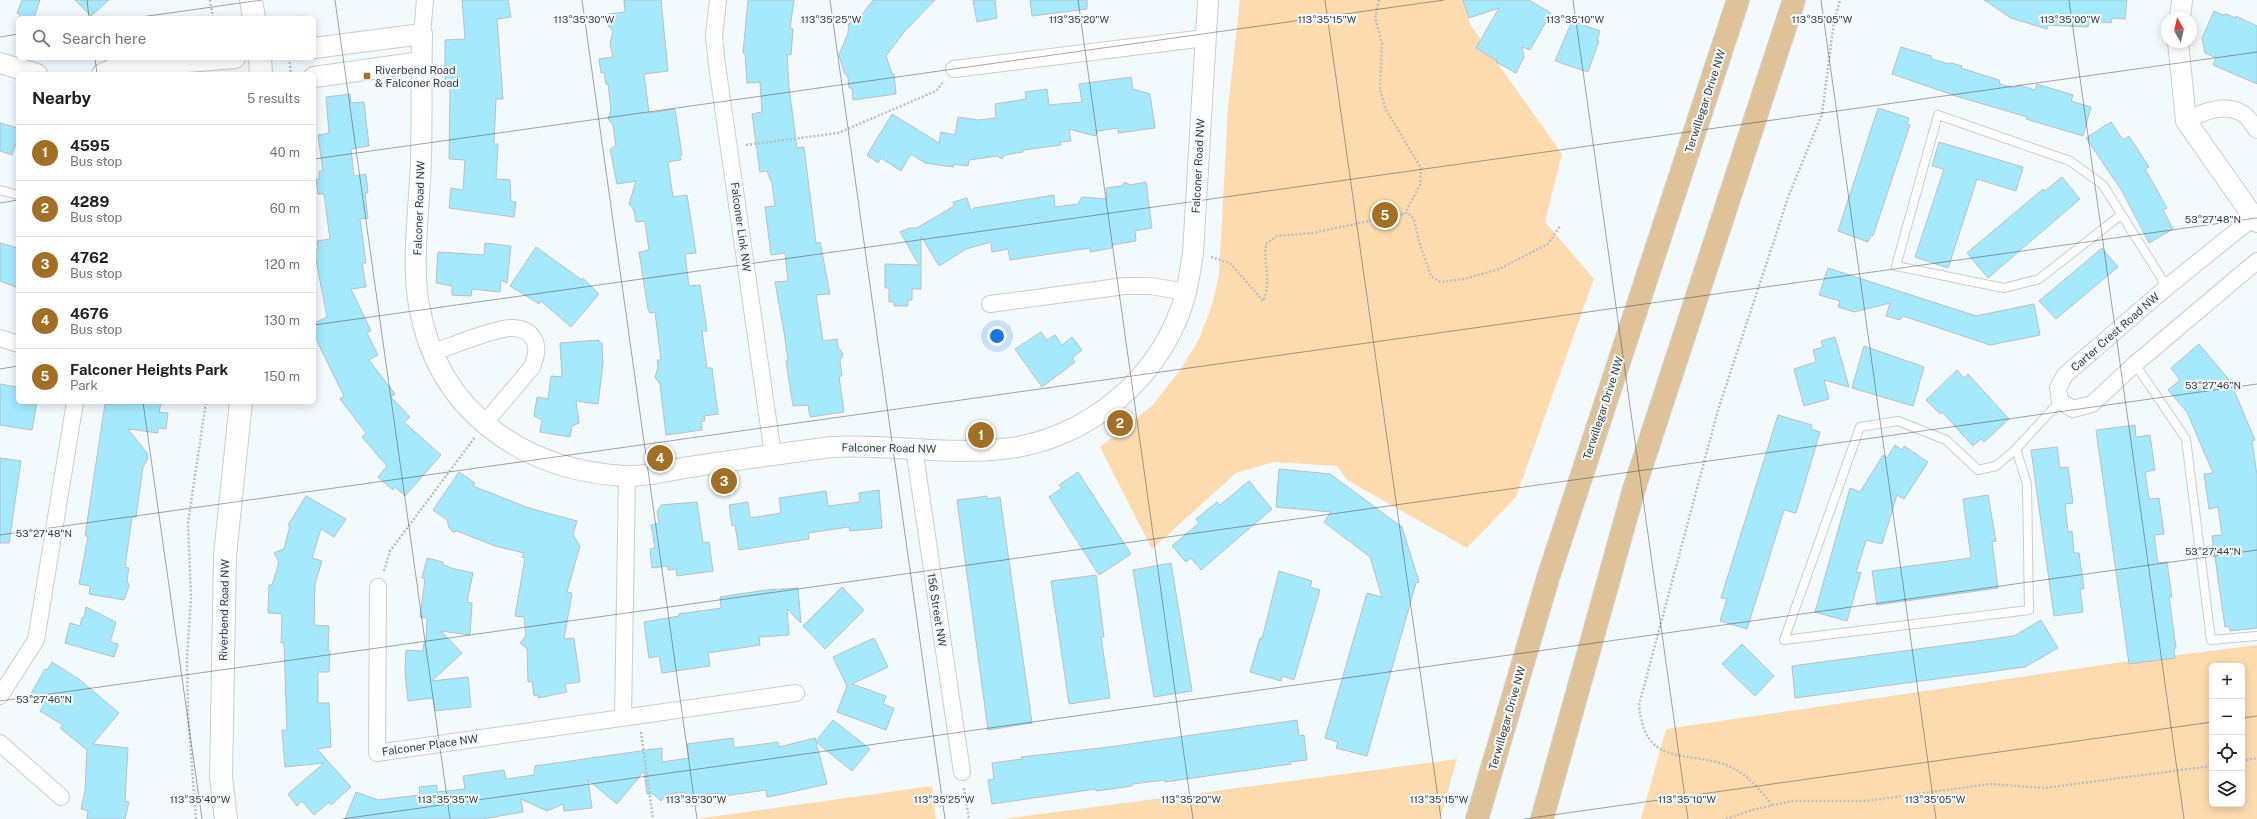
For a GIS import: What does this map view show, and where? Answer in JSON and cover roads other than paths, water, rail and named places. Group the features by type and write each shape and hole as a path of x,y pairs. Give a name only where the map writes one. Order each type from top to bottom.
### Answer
{"main road":[{"path":"251,0 254,16"},
{"name":"Terwillegar Drive NW","path":"1477,819 1548,578 1738,0"},
{"path":"1542,819 1634,489 1794,0"},
{"path":"260,60 261,72"},
{"name":"Riverbend Road NW","path":"226,819 221,778 225,555 241,404"}],"street":[{"name":"Falconer Road NW","path":"425,0 421,62 421,158 416,278 421,316 433,352 455,390 468,408 484,424 520,449 551,462 587,472 627,476 773,454 863,445 914,448 1002,449 1044,442 1068,433 1103,411 1121,397 1142,375 1159,353 1175,322 1186,292 1193,253 1208,0"},
{"name":"Falconer Link NW","path":"718,0 714,36 773,454"},
{"path":"2181,12 2182,0"},
{"path":"316,48 422,34"},
{"path":"954,69 1205,38"},
{"name":"Carter Crest Road NW","path":"2060,401 2058,388 2065,374 2167,287 2255,220 2186,121 2179,48"},
{"path":"106,72 115,68 211,60"},
{"path":"316,77 421,62"},
{"path":"0,63 30,72"},
{"path":"2186,121 2203,111 2225,108 2245,115 2257,130"},
{"path":"2060,401 2073,409 2092,404 2135,364 2257,261"},
{"path":"990,304 1125,286 1150,286 1186,292"},
{"path":"433,352 511,328 526,330 532,337 537,346 536,357 532,367 484,424"},
{"path":"0,338 16,343"},
{"path":"0,696 36,640 75,404"},
{"name":"156 Street NW","path":"914,448 962,772"},
{"path":"627,476 631,716"},
{"name":"Falconer Place NW","path":"378,587 377,753 796,693"},
{"path":"0,743 61,797"}],"lane":[{"path":"2120,215 2039,279 2004,288 1896,266 1938,115 2070,161 2103,185 2120,215 2167,287"},
{"path":"0,190 16,194"},
{"path":"2135,364 2186,439 2211,640 2257,636"},
{"path":"2016,449 2027,484 2029,610 1784,640 1860,427 1898,421 1946,440 1978,470 1996,466 2016,449 2060,401"}],"place":[{"name":"Riverbend Road & Falconer Road","path":"367,76"},
{"name":"Falconer Heights Park","path":"1385,215"},
{"name":"4289","path":"1120,423"},
{"name":"4595","path":"981,435"},
{"name":"4676","path":"660,458"},
{"name":"4762","path":"724,481"}]}
